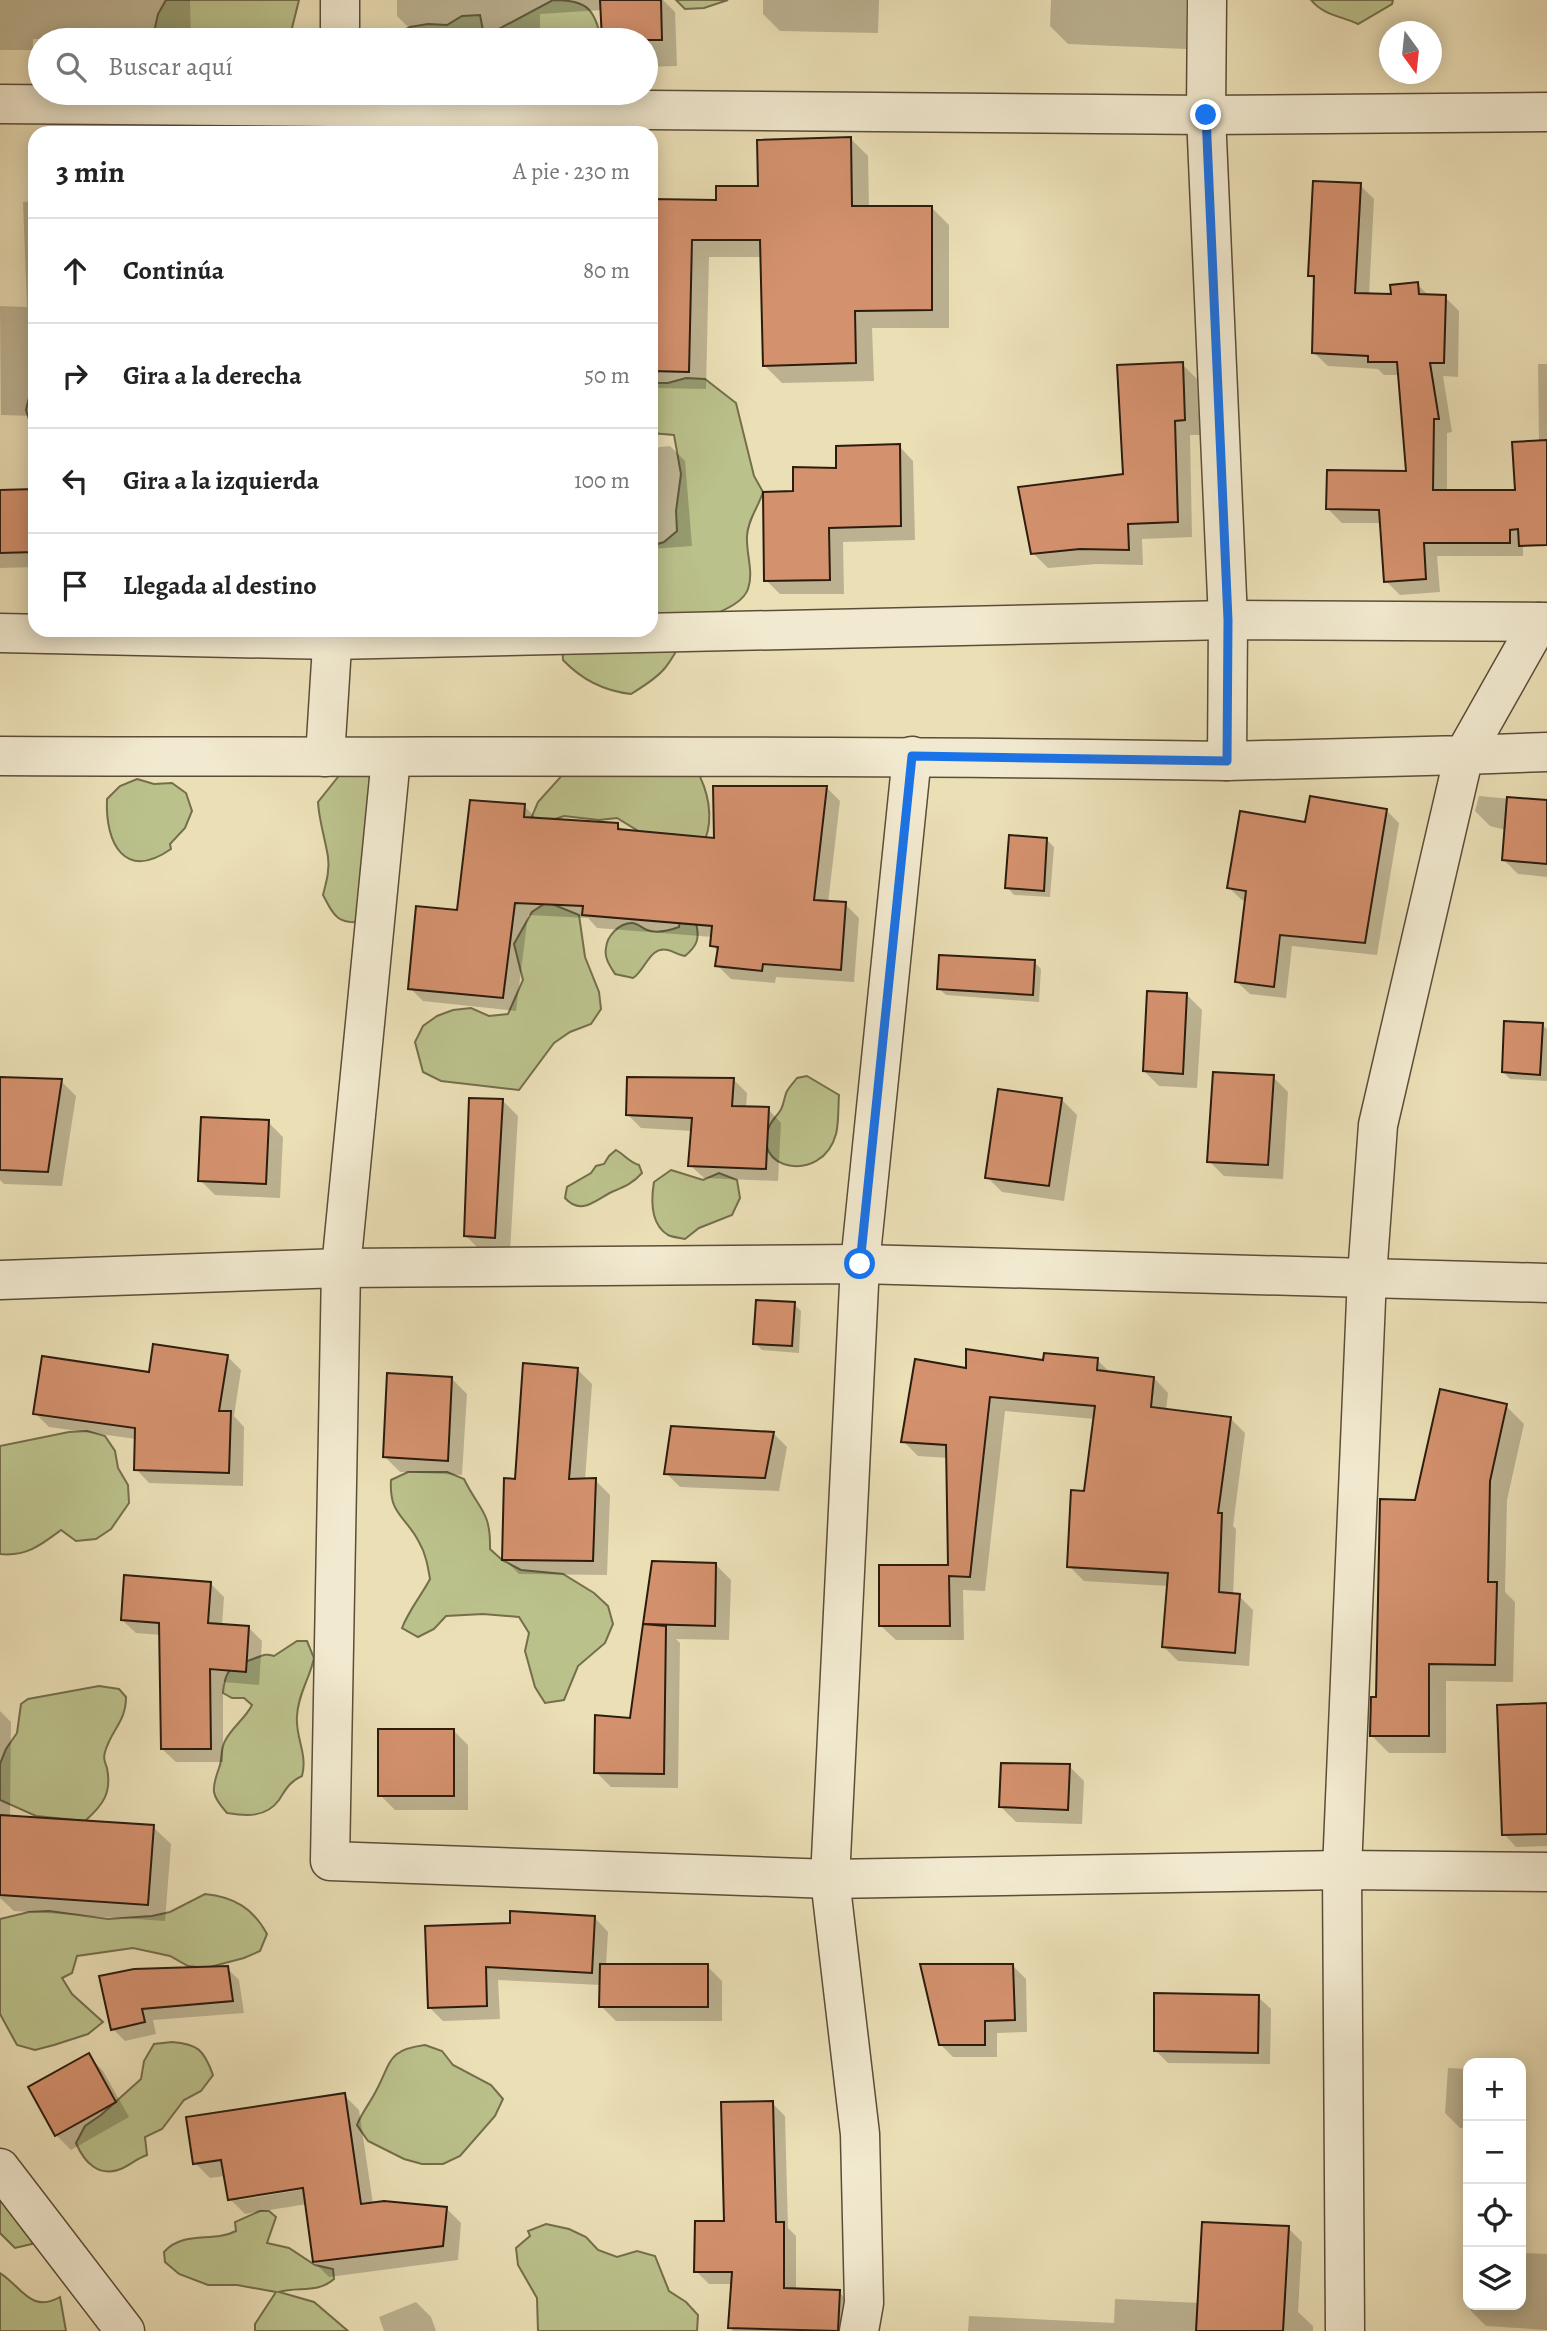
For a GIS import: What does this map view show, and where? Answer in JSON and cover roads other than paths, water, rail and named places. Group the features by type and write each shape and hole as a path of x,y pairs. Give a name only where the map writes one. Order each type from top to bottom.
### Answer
{"street":[{"path":"340,0 340,28"},
{"path":"1207,0 1206,115 1228,620 1227,761"},
{"path":"0,104 28,105"},
{"path":"48,105 339,111 1206,115 1547,112"},
{"path":"658,630 1228,620 1543,622"},
{"path":"1345,2331 1342,1870 1367,1276 1378,1125 1464,755 1543,622"},
{"path":"0,633 28,633"},
{"path":"325,757 333,637"},
{"path":"0,756 912,756 1227,761 1547,752"},
{"path":"859,2331 864,2303 860,2134 830,1879 860,1264 912,756"},
{"path":"391,758 341,1268 330,1861 830,1879 1342,1870 1547,1872"},
{"path":"0,1280 341,1268 860,1264 1547,1283"},
{"path":"0,2168 125,2331"}]}
